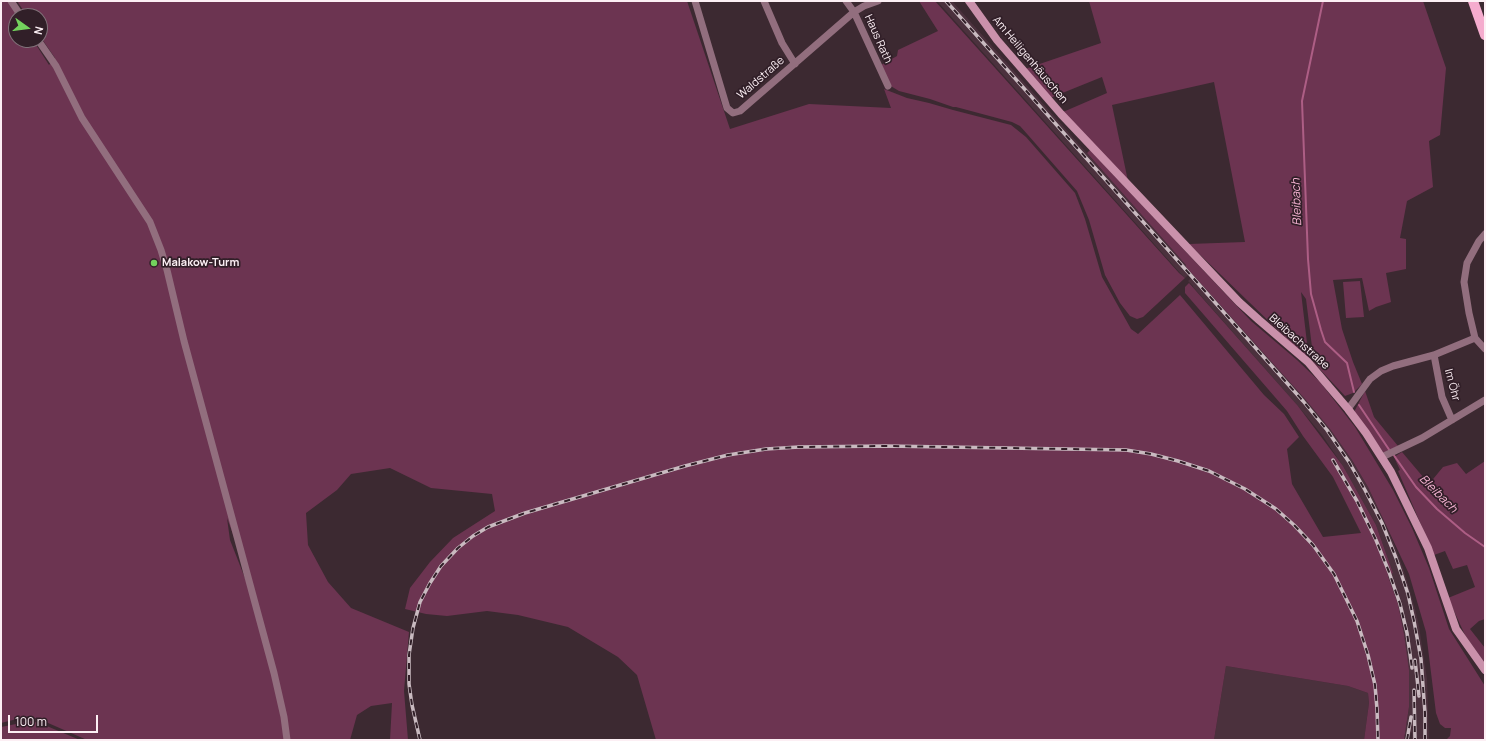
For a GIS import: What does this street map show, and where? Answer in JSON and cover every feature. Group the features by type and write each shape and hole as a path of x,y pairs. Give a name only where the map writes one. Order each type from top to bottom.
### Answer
{"main road":[{"name":"Am Heiligenhäuschen","path":"969,1 997,40 1060,114"},
{"path":"1473,1 1485,35"},
{"name":"Bleibachstraße","path":"1060,114 1239,302 1308,362 1385,456 1420,529 1456,629 1485,670"}],"street":[{"name":"Waldstraße","path":"695,1 727,108 733,112 740,111 854,12 864,6 878,1"},
{"path":"764,1 782,43 795,64"},
{"name":"Haus Rath","path":"846,1 854,12 888,86"},
{"path":"44,48 56,66 82,118 150,222 161,250 274,673 284,717 287,740"},
{"path":"1485,234 1473,251 1467,263 1464,277 1469,313 1475,338 1485,349"},
{"path":"1348,409 1370,379 1381,371 1434,354 1475,338"},
{"name":"Im Öhr","path":"1434,354 1442,397 1452,420"},
{"path":"1385,456 1422,438 1485,400"}],"shaded area":[{"path":"1,1 9,1 13,8 8,8 8,48 38,48 49,65 55,58 48,48 48,8 22,8 17,1 687,1 730,129 809,104 891,108 884,89 907,98 1011,125 1026,137 1075,193 1085,219 1102,277 1131,329 1138,334 1180,295 1264,395 1284,414 1299,437 1287,449 1292,484 1323,537 1361,533 1333,477 1287,411 1185,293 1185,287 1189,283 1298,406 1343,466 1376,525 1393,573 1388,576 1398,604 1409,670 1409,707 1404,740 1364,740 1369,703 1368,693 1348,686 1226,666 1214,740 656,740 637,675 618,657 568,627 518,615 487,611 447,616 426,614 405,609 410,588 430,562 453,538 495,511 492,494 431,488 390,468 351,474 337,490 306,513 308,545 328,582 351,608 409,632 404,691 408,740 390,740 392,703 371,706 357,715 350,740 87,740 29,716 1,723","holes":["227,518 255,594 252,596 230,540"]},
{"path":"919,1 935,1 1185,278 1143,317 1137,319 1130,316 1120,303 1105,275 1089,220 1077,191 1020,126 1012,122 899,91 889,85 881,65 897,56 898,50 938,31"},
{"path":"937,1 952,1 1186,265 1191,272 1185,278 1180,273"},
{"path":"1089,1 1423,1 1446,68 1440,135 1429,141 1433,187 1407,201 1400,238 1406,239 1406,269 1386,273 1391,302 1369,311 1362,278 1333,280 1342,329 1362,384 1353,393 1345,396 1314,363 1306,299 1301,292 1309,360 1189,244 1245,242 1214,82 1112,105 1128,181 1063,112 1107,93 1102,77 1050,98 1025,69 1101,43"},
{"path":"1090,150 1251,321 1297,360 1320,382 1355,427 1393,490 1412,528 1429,568 1449,629 1485,686 1485,740 1446,740 1450,736 1451,728 1445,728 1440,724 1436,713 1426,632 1409,574 1368,487 1352,460 1330,429 1305,399 1186,267 1186,265 1087,153"},
{"path":"1194,275 1330,429 1352,460 1368,487 1394,544 1414,605 1419,626 1427,679 1429,740 1412,740 1411,732 1409,740 1404,740 1409,707 1409,684 1404,634 1398,604 1388,576 1393,573 1376,525 1343,466 1322,435 1188,281"},
{"path":"1360,281 1364,317 1346,318 1343,282"},
{"path":"1365,391 1374,417 1398,446 1384,453 1354,412"},
{"path":"1402,452 1429,484 1443,467 1457,463 1466,474 1485,461 1485,619 1479,621 1470,629 1485,648 1485,663 1465,635 1448,598 1475,587 1467,565 1453,569 1445,551 1434,555 1398,471 1400,470 1394,457"},
{"path":"1226,666 1348,686 1368,693 1369,703 1364,740 1214,740"},
{"path":"31,721 80,740 1,740 1,727"}],"waterway":[{"name":"Bleibach","path":"1323,1 1302,101 1308,259 1311,294 1325,342 1347,363 1354,392"},
{"name":"Bleibach","path":"1359,405 1390,451"},
{"name":"Bleibach","path":"1393,454 1416,487 1437,509 1465,533 1485,547"}],"railway":[{"path":"946,1 1303,401 1327,430 1349,462 1382,523 1408,594 1421,659 1425,713 1425,740"},
{"path":"420,740 409,684 409,655 413,628 420,602 441,566 458,548 473,536 488,527 525,513 685,466 728,455 766,449 799,447 886,446 1126,450 1151,454 1209,471 1245,489 1276,509 1294,525 1313,545 1334,574 1357,621 1368,655 1375,685 1378,740"},
{"path":"1333,460 1357,501 1376,540 1389,572 1400,604 1407,633 1412,668"},
{"path":"1415,660 1419,696"},
{"path":"1414,690 1415,740"},
{"path":"1407,740 1411,717"}],"place":[{"name":"Malakow-Turm","path":"154,263"}]}
